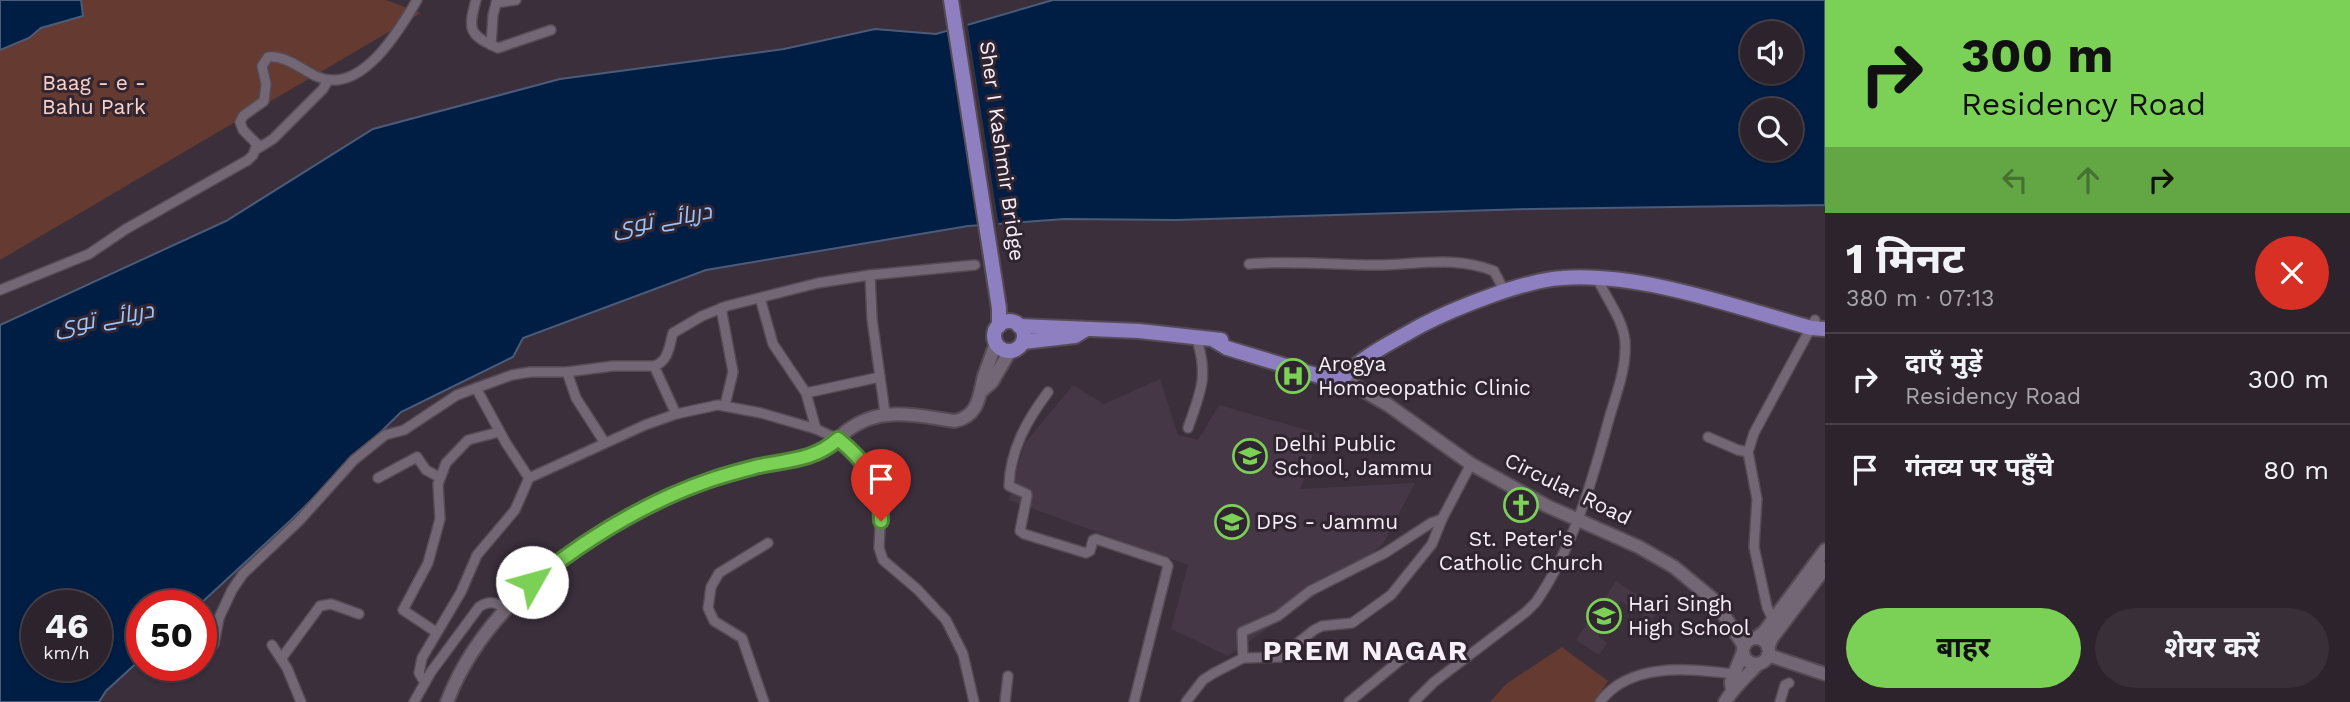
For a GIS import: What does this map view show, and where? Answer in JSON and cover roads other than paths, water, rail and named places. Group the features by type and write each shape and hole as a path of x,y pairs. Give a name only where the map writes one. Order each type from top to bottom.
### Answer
{"main road":[{"path":"951,0 1006,318 994,336 999,348 1010,351 1023,342 1023,330 1006,318"},
{"name":"Sher I Kashmir Bridge","path":"959,0 1006,318"},
{"path":"1504,288 1528,276 1558,270 1622,272 1657,278 1819,324"},
{"path":"1337,379 1362,353 1410,322 1443,306 1504,288 1549,279 1597,278 1646,284 1819,324"},
{"name":"Circular Road","path":"1006,318 1086,330 1196,336 1214,340 1227,348 1356,385 1471,464 1578,520 1639,547 1687,576 1714,600 1743,649"},
{"path":"1023,342 1075,336 1086,330"},
{"path":"447,702 467,658 504,609 532,582 565,557 672,494 730,474 807,458 829,448 860,422 885,413 955,421 970,415 983,390 984,378 996,343"},
{"path":"983,390 992,382 1010,351"},
{"path":"1732,690 1731,682 1747,642 1756,638 1773,620 1825,550"},
{"path":"1725,702 1732,690 1762,663 1772,638 1825,568"},
{"path":"1756,638 1761,640 1768,651 1825,674"},
{"path":"1743,649 1747,661 1758,664"}],"street":[{"path":"0,290 89,254 126,229 248,160 326,85 359,73 372,62 406,19 417,0"},
{"path":"475,0 470,27 473,33 491,45 502,47 551,30"},
{"path":"491,45 492,22 497,1 516,0"},
{"path":"257,149 257,144 243,130 240,121 264,101 266,84 262,66 265,60 275,56 326,85"},
{"path":"1249,264 1276,261 1375,265 1438,261 1494,271 1504,288"},
{"path":"217,628 232,590 243,574 299,521 354,460 385,435 404,430 446,401 524,373 566,372 613,366 654,366 666,358 673,333 721,308 818,283 975,265"},
{"path":"870,275 871,309 885,413"},
{"path":"1414,702 1434,682 1536,602 1578,520 1620,381 1625,350 1624,332 1597,278"},
{"path":"760,298 775,349 806,393 817,429"},
{"path":"721,308 733,372 725,405"},
{"path":"1773,620 1767,607 1754,547 1757,499 1748,452 1754,433 1819,324"},
{"path":"1188,428 1204,379 1203,362 1196,336"},
{"path":"654,366 676,414"},
{"path":"566,372 576,398 605,443"},
{"path":"806,393 880,377"},
{"path":"476,388 499,432 529,478"},
{"path":"1048,392 1027,421 1012,459 1009,486 1027,496 1020,531 1086,553 1096,539 1166,562 1168,566 1134,702"},
{"path":"425,683 418,669 436,632 461,592 481,548 519,503 529,478 645,425 676,414 725,405 817,429 838,439 859,457 875,482 881,505 879,548 883,560 917,589 946,620 963,654 974,702"},
{"path":"436,632 403,610 428,563 439,523 439,477 446,463 468,440 499,432"},
{"path":"1708,437 1748,452"},
{"path":"378,478 415,457 426,470 439,477"},
{"path":"1186,702 1203,680 1243,658 1280,657 1314,630 1357,620 1391,595 1432,544 1471,464"},
{"path":"1243,658 1242,632 1278,616 1310,591 1385,553 1431,523 1442,519"},
{"path":"764,702 742,638 714,621 708,608 711,587 719,573 768,543"},
{"path":"414,702 479,607 494,603 504,609"},
{"path":"281,659 320,606 331,604 359,614"},
{"path":"272,645 288,668 301,702"},
{"path":"1349,702 1409,653"},
{"path":"1600,702 1609,690 1634,676 1681,668 1734,674"},
{"path":"1005,702 1008,676"},
{"path":"1780,702 1785,685 1789,683"}],"water":[{"path":"0,0 81,0 83,16 41,28 29,38 0,50"},
{"name":"دریائے توی","path":"1053,0 1825,0 1825,205 1530,209 1176,220 1065,219 968,226 706,270 523,338 513,357 401,412 215,590 126,590 126,673 106,691 99,702 0,702 0,325 226,221 373,129 560,79 784,49 875,29 936,34"}],"place":[{"name":"Arogya Homoeopathic Clinic","path":"1293,376"},
{"name":"Delhi Public School, Jammu","path":"1250,456"},
{"name":"St. Peter's Catholic Church","path":"1521,505"},
{"name":"DPS - Jammu","path":"1232,522"},
{"name":"Hari Singh High School","path":"1604,616"}],"district":[{"name":"PREM NAGAR","path":"1366,650"}],"park label":[{"name":"Baag - e - Bahu Park","path":"94,95"}]}
